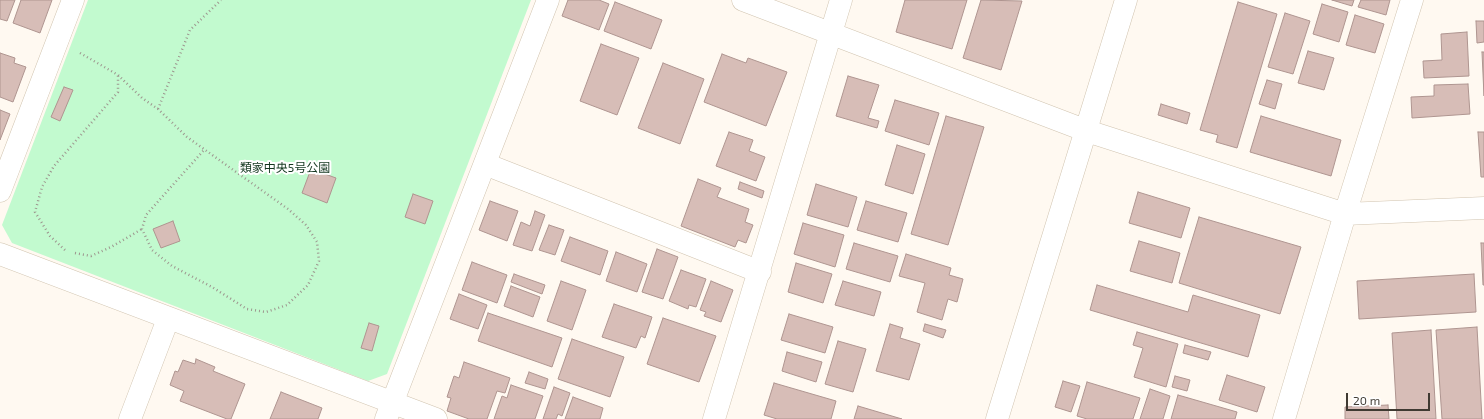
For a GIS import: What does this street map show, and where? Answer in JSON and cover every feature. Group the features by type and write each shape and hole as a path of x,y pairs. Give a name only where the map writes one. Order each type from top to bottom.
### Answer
{"street":[{"path":"0,191 73,0"},
{"path":"389,410 548,0"},
{"path":"743,0 1087,131 1345,214 1484,208"},
{"path":"714,419 760,272 841,0"},
{"path":"997,419 1087,131 1126,0"},
{"path":"1284,419 1345,214 1412,0"},
{"path":"485,164 760,272"},
{"path":"0,254 168,319 389,410 436,419"},
{"path":"130,419 168,319"}],"path":[{"path":"158,109 190,30 221,0"},
{"path":"57,40 118,75 142,98 158,109 187,137 283,205 306,225 317,242 320,261 308,285 287,305 266,312 247,309 212,286 172,266 152,250 142,229 146,215 204,150"},
{"path":"66,252 50,236 35,212 42,187 54,166 118,92 118,75"},
{"path":"72,253 91,256 111,247 142,229"}],"green space":[{"name":"類家中央5号公園","path":"88,0 531,0 387,374 368,381 12,243 2,225"}],"building":[{"path":"0,0 15,0 7,21 0,19"},
{"path":"21,0 52,0 40,33 13,23"},
{"path":"568,0 599,0 609,4 599,30 562,16"},
{"path":"905,0 967,0 952,49 896,32"},
{"path":"981,0 1022,1 1001,70 963,58"},
{"path":"1332,0 1354,0 1352,6"},
{"path":"1361,0 1390,0 1386,15 1358,7"},
{"path":"615,2 662,20 651,49 604,31"},
{"path":"1238,2 1277,14 1237,148 1216,142 1218,135 1200,130"},
{"path":"1322,4 1348,12 1339,42 1313,34"},
{"path":"1285,13 1310,21 1293,74 1268,67"},
{"path":"1355,15 1384,24 1375,53 1346,45"},
{"path":"1476,21 1484,21 1484,42 1477,43"},
{"path":"1467,32 1469,76 1424,78 1423,61 1442,60 1441,34"},
{"path":"601,44 639,58 617,115 580,101"},
{"path":"1308,51 1334,58 1324,90 1298,83"},
{"path":"1482,52 1484,52 1484,96"},
{"path":"0,53 15,58 14,63 26,67 13,102 0,97"},
{"path":"722,54 746,63 748,58 787,72 766,126 704,102"},
{"path":"663,63 704,79 680,144 638,128"},
{"path":"848,76 879,85 868,118 879,121 877,128 836,116"},
{"path":"1267,80 1282,84 1275,109 1259,104"},
{"path":"1468,84 1470,114 1412,118 1411,97 1434,96 1434,85"},
{"path":"64,87 73,90 60,121 51,117"},
{"path":"895,100 939,113 929,145 885,131"},
{"path":"1161,104 1190,113 1187,124 1158,115"},
{"path":"0,110 10,114 0,140"},
{"path":"946,116 984,127 948,245 911,234"},
{"path":"1261,116 1341,140 1331,176 1250,152"},
{"path":"729,132 753,140 749,151 765,157 756,181 716,166"},
{"path":"1478,132 1484,132 1484,177 1481,177"},
{"path":"897,145 925,154 913,194 885,185"},
{"path":"311,169 336,178 327,203 302,193"},
{"path":"698,179 721,188 717,197 749,209 745,222 753,225 746,243 738,240 735,247 681,226"},
{"path":"740,182 764,191 762,198 738,189"},
{"path":"816,184 857,197 848,227 807,215"},
{"path":"1138,192 1190,208 1181,238 1129,223"},
{"path":"413,194 433,201 425,224 405,217"},
{"path":"490,201 518,211 507,241 479,230"},
{"path":"866,201 907,213 898,242 857,230"},
{"path":"535,211 545,215 532,251 513,245 521,222 530,226"},
{"path":"1199,217 1301,247 1280,314 1179,283"},
{"path":"173,221 180,241 161,248 153,229"},
{"path":"803,223 844,235 835,267 794,254"},
{"path":"549,225 564,230 555,255 539,250"},
{"path":"570,237 608,251 600,275 561,261"},
{"path":"1139,241 1180,253 1172,283 1130,271"},
{"path":"854,243 898,256 890,282 846,269"},
{"path":"1481,243 1484,243 1484,285 1483,285"},
{"path":"657,249 678,257 663,299 642,292"},
{"path":"616,252 647,264 637,292 606,281"},
{"path":"906,254 951,268 949,275 963,279 957,302 948,299 942,320 917,312 925,283 899,276"},
{"path":"472,262 507,275 497,303 462,290"},
{"path":"796,263 832,274 823,303 788,292"},
{"path":"681,270 706,279 696,307 689,305 688,309 669,301"},
{"path":"514,274 545,285 542,294 511,282"},
{"path":"1474,274 1476,312 1359,319 1357,281"},
{"path":"561,281 586,290 572,330 547,321"},
{"path":"711,281 733,290 721,322 704,316 706,312 700,310"},
{"path":"843,281 881,292 874,316 835,305"},
{"path":"1097,285 1188,312 1193,295 1260,315 1248,357 1090,310"},
{"path":"511,286 540,297 533,317 504,306"},
{"path":"459,294 487,305 478,329 450,319"},
{"path":"614,304 652,317 645,338 641,336 636,348 602,337"},
{"path":"488,313 562,338 552,367 478,341"},
{"path":"789,314 833,327 825,353 781,340"},
{"path":"663,318 716,336 699,382 647,364"},
{"path":"369,323 379,326 372,351 361,348"},
{"path":"890,324 903,328 900,338 920,344 909,380 876,371"},
{"path":"925,324 946,330 943,338 923,331"},
{"path":"1477,327 1482,419 1442,419 1436,330"},
{"path":"1431,330 1436,419 1397,419 1392,333"},
{"path":"1137,332 1178,344 1166,387 1134,377 1143,348 1133,345"},
{"path":"572,339 624,357 610,397 558,379"},
{"path":"838,341 866,349 853,392 825,384"},
{"path":"1185,345 1211,352 1208,360 1183,353"},
{"path":"787,352 822,362 816,382 782,371"},
{"path":"196,359 215,367 213,371 245,384 231,419 227,419 180,401 184,391 170,385 175,371 178,372 183,360 195,364"},
{"path":"464,362 510,378 505,393 497,391 487,419 469,419 447,411 451,398 447,397 454,376 459,378"},
{"path":"529,372 548,379 545,389 525,383"},
{"path":"1227,375 1265,387 1257,412 1219,400"},
{"path":"1175,376 1190,380 1187,391 1172,387"},
{"path":"1063,381 1080,386 1071,412 1055,407"},
{"path":"1087,382 1140,398 1133,419 1087,419 1077,416"},
{"path":"774,383 836,401 831,419 777,419 764,415"},
{"path":"511,385 543,396 535,419 494,419 502,396 507,398"},
{"path":"554,387 570,393 562,416 558,414 556,419 543,419"},
{"path":"1150,389 1170,396 1163,419 1140,419"},
{"path":"281,392 322,408 318,419 270,419"},
{"path":"1178,395 1237,412 1235,419 1171,419"},
{"path":"573,397 603,408 600,419 565,419"},
{"path":"1388,405 1389,419 1345,419 1345,407"},
{"path":"858,406 902,419 854,419"}]}
